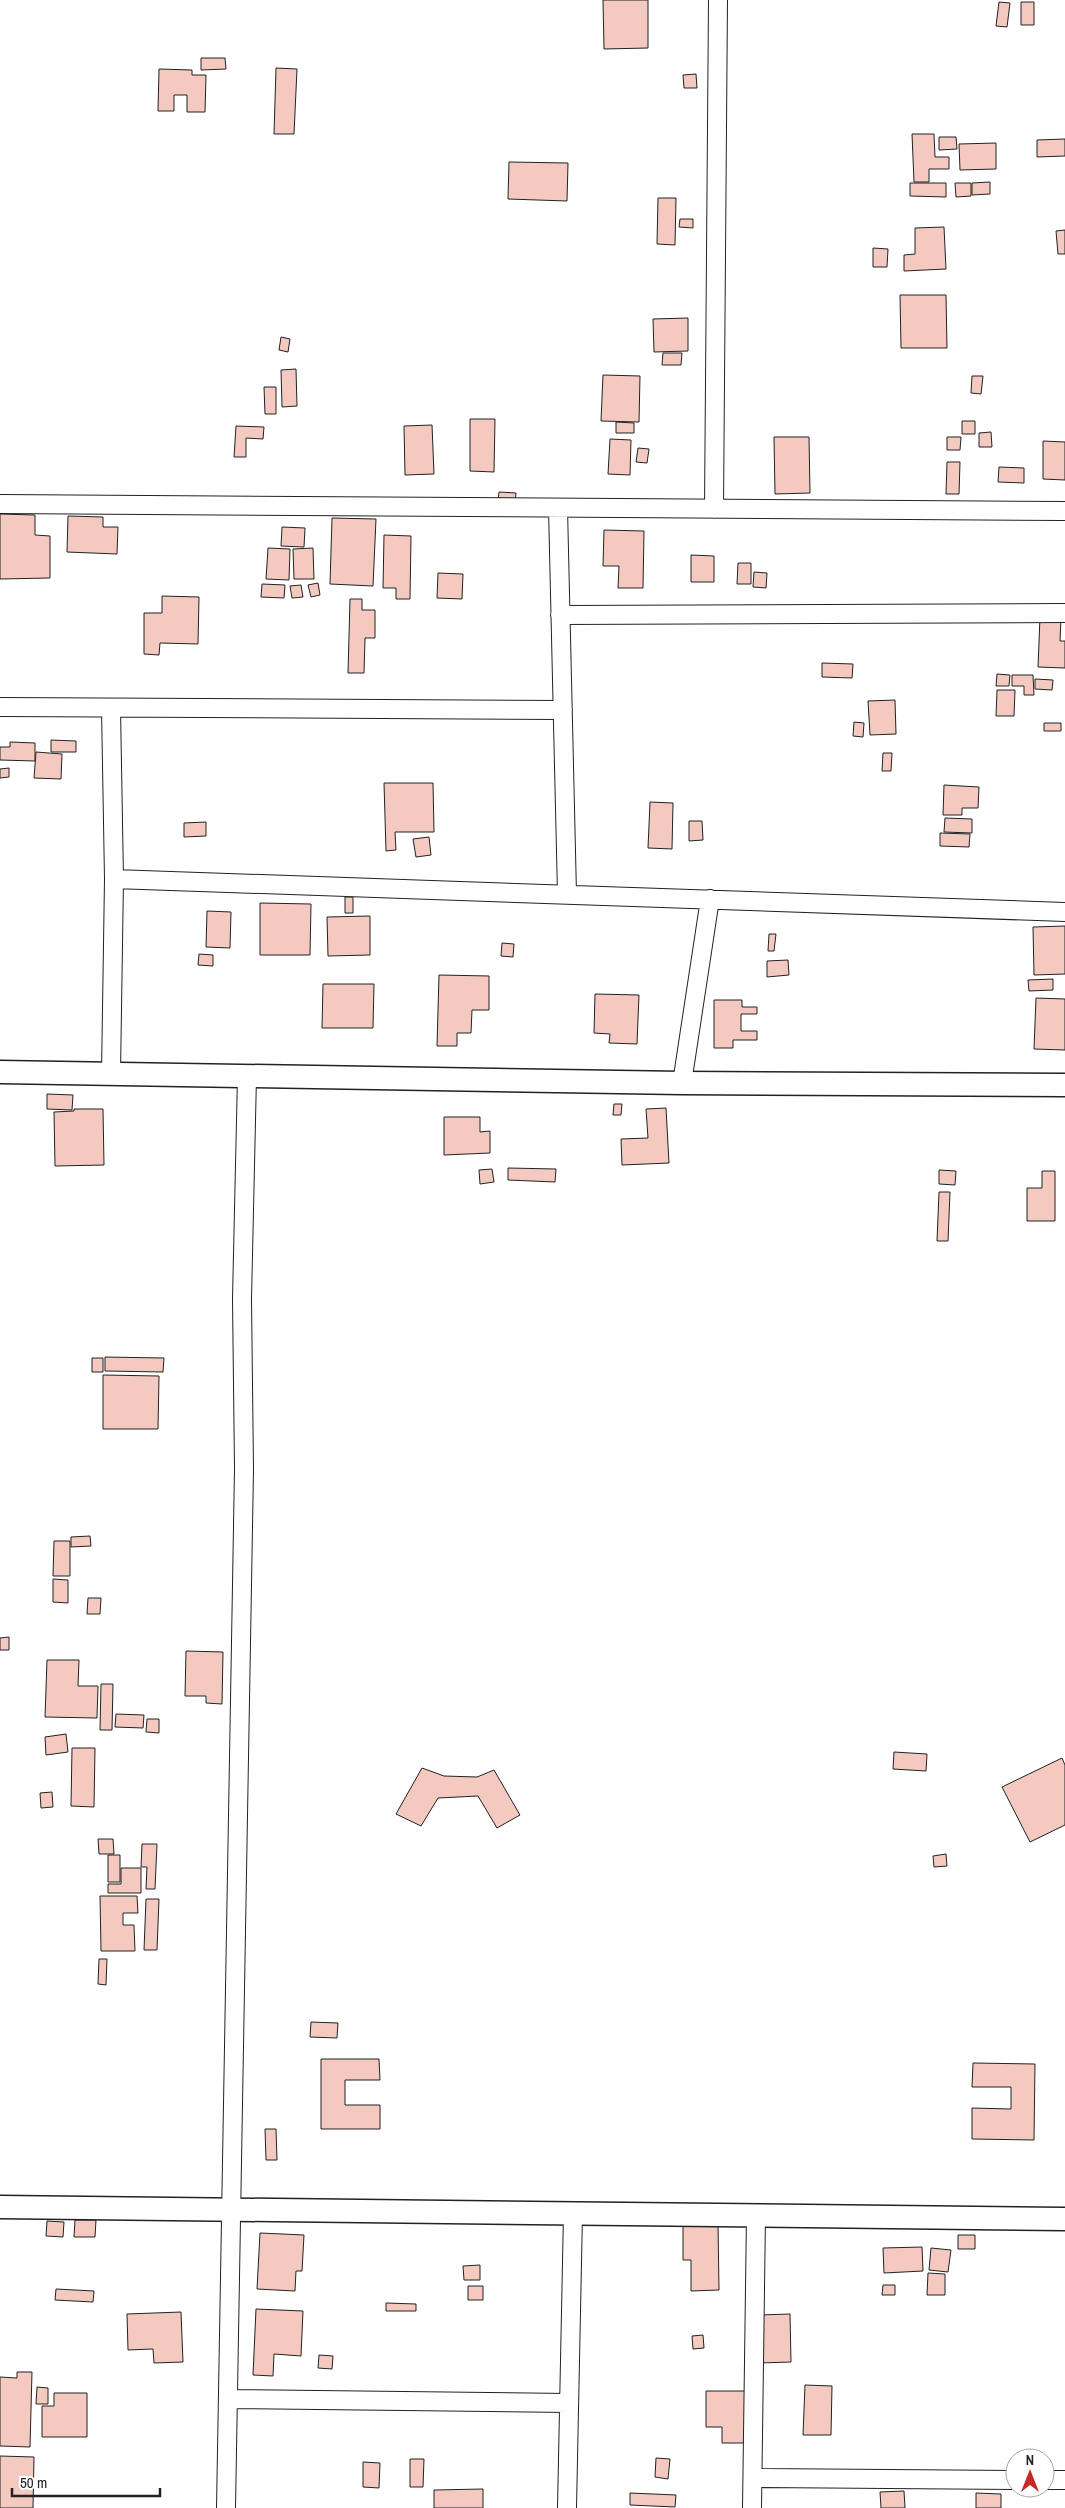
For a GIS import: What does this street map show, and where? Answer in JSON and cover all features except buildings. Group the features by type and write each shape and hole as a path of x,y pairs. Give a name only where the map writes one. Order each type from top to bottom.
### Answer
{"street":[{"path":"714,509 718,0"},
{"path":"0,504 1065,511"},
{"path":"558,508 567,894"},
{"path":"560,615 1065,613"},
{"path":"0,707 562,710"},
{"path":"111,708 114,879 111,1074"},
{"path":"114,879 1065,912"},
{"path":"682,1083 710,899"},
{"path":"0,1072 682,1083 1065,1085"},
{"path":"226,2508 244,1469 242,1299 247,1076"},
{"path":"0,2207 1065,2219"},
{"path":"567,2508 573,2213"},
{"path":"752,2508 756,2215"},
{"path":"228,2398 568,2404"},
{"path":"753,2478 1005,2480"}]}
